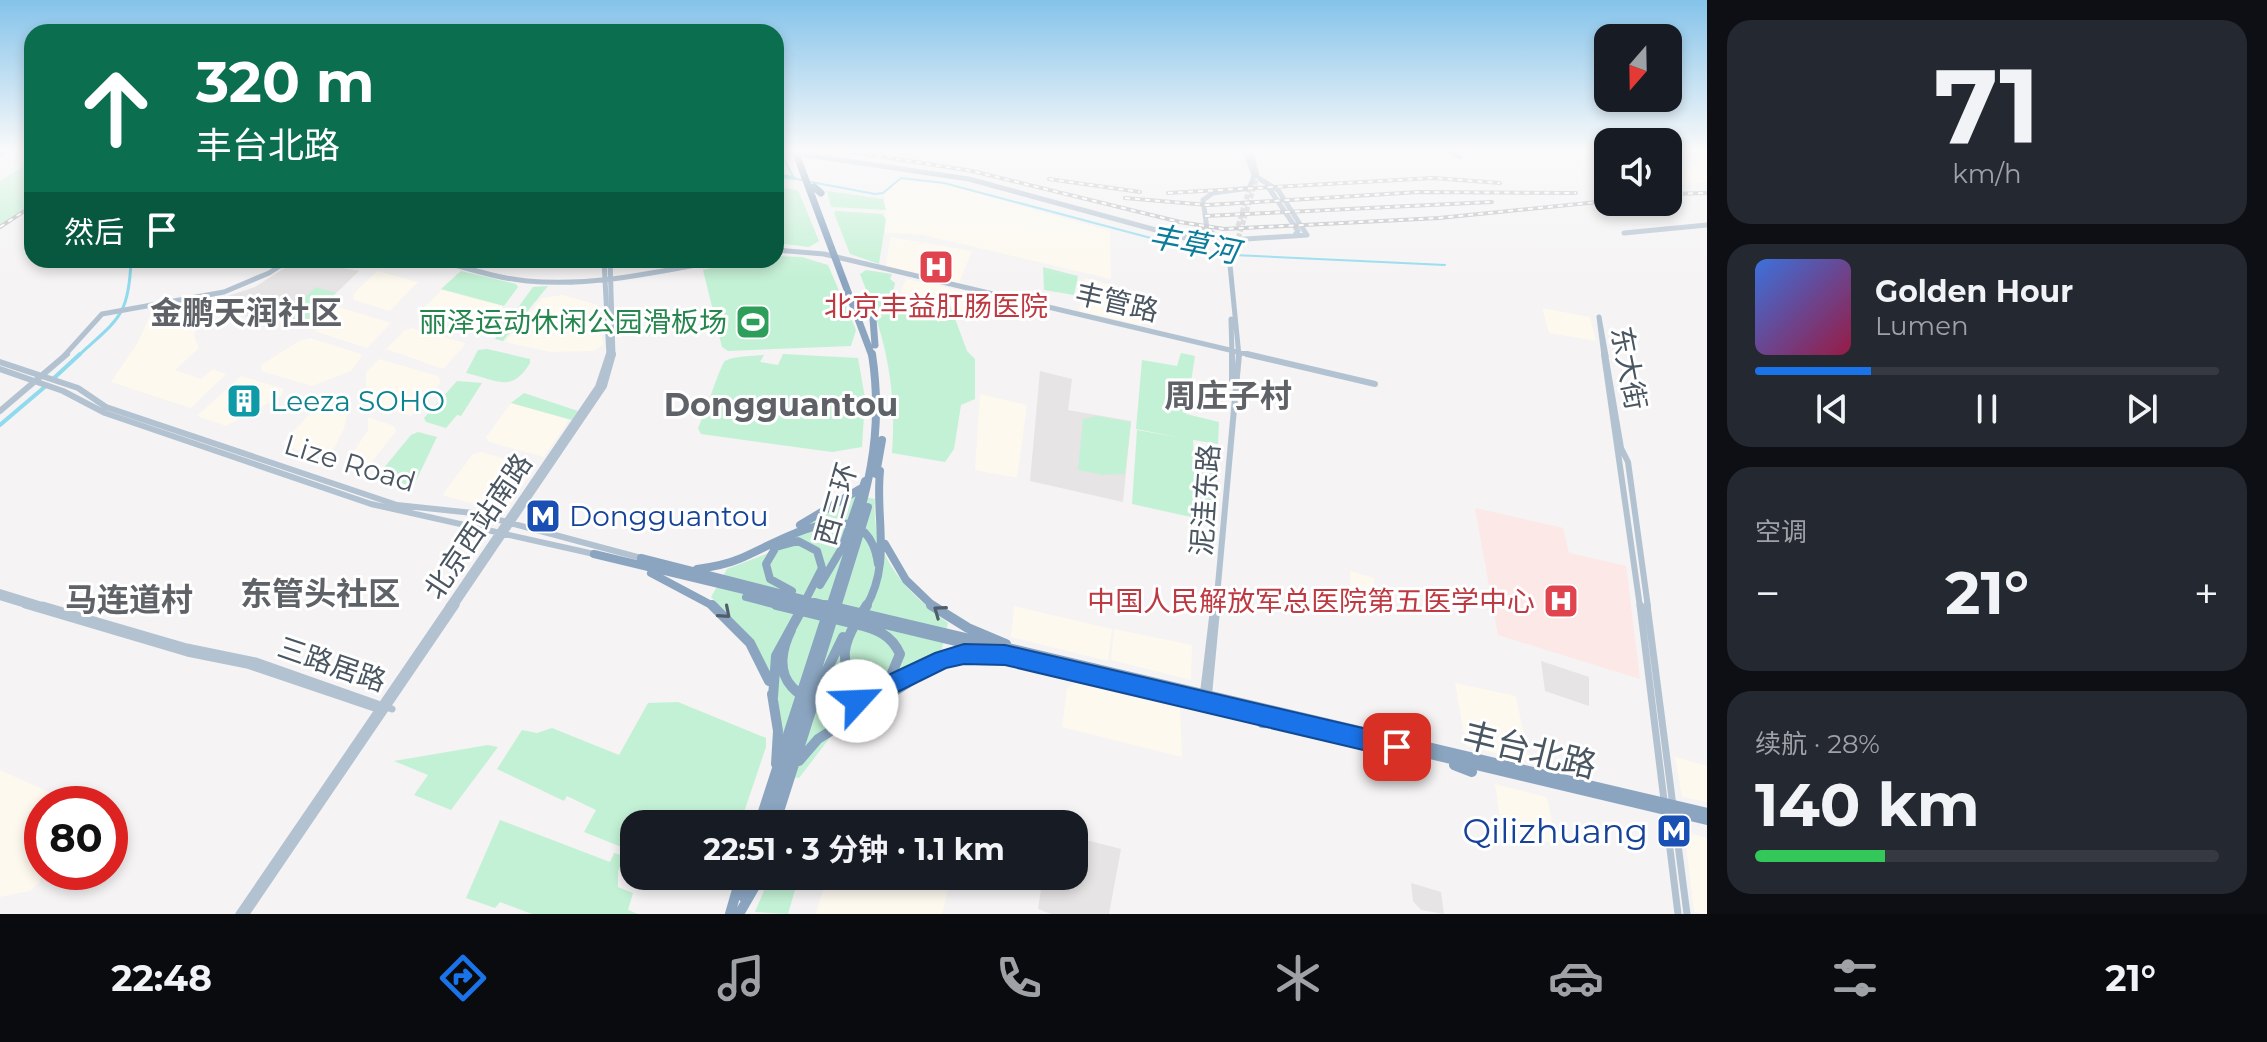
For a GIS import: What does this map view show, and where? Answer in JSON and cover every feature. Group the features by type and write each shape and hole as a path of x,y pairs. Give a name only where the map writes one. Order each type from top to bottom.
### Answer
{"highway":[{"name":"西三环","path":"772,810 876,463 878,412 872,344 813,194"},
{"path":"872,344 873,319"},
{"path":"857,322 872,344"},
{"path":"876,463 864,484 842,548 779,652 785,676 795,691 820,705 848,704 951,657"},
{"path":"780,810 819,686 883,566 876,463"},
{"path":"721,566 849,499 864,484"},
{"path":"694,578 806,526 838,522 857,529 875,548 878,563 875,585"},
{"path":"880,531 889,554 909,585 969,641"},
{"path":"775,779 778,731 772,668 779,652 819,576 822,563 813,547 795,541 779,545 767,560 769,577 785,589 944,634 969,641 1003,642 1041,655"},
{"path":"594,554 651,573 694,578 944,634"},
{"name":"Lize Road","path":"594,554 694,578"},
{"name":"Lize Road","path":"641,558 694,578"},
{"path":"694,578 753,646 773,697"},
{"path":"716,583 876,630 897,647 898,666 883,682 867,684 852,679 843,665 839,650"},
{"name":"西三环","path":"764,810 823,640"},
{"path":"793,772 811,745 951,657 969,641"},
{"name":"丰台北路","path":"969,641 1005,655 1707,820"},
{"name":"丰台北路","path":"969,641 1041,655 1458,755 1566,785 1707,813"},
{"path":"1153,690 1172,701"},
{"path":"1250,705 1288,708"},
{"path":"1262,723 1305,726"},
{"path":"1418,739 1458,755"},
{"path":"1428,754 1472,772"},
{"path":"730,914 737,890"},
{"path":"738,914 747,890"},
{"path":"738,914 753,890"}],"main road":[{"path":"1029,194 1184,236 1196,236 1205,227 1205,197 1225,194"},
{"path":"1274,194 1298,231 1287,237"},
{"path":"1047,198 1200,242 1307,235 1280,194"},
{"path":"1707,226 1624,233 1628,230 1707,226"},
{"path":"1205,227 1219,240 1246,240"},
{"name":"丰管路","path":"784,253 850,261 1375,384 1237,352"},
{"name":"泥洼东路","path":"1229,264 1237,352 1210,680 1207,690 1237,352"},
{"path":"0,408 38,378 100,313 241,287 273,268"},
{"path":"478,268 527,281 606,277 667,268"},
{"name":"北京西站南路","path":"239,914 504,532 586,407 605,373 609,342 607,268"},
{"path":"606,277 660,268"},
{"path":"940,283 1237,352"},
{"name":"东大街","path":"1623,460 1599,317 1621,448 1623,460 1669,797"},
{"name":"Lize Road","path":"0,362 105,413 371,504 594,554"},
{"name":"Lize Road","path":"0,369 61,382 82,390 106,407 397,505 454,509 641,558"},
{"path":"480,527 486,522 486,516"},
{"name":"三路居路","path":"0,595 187,653 241,663 384,707"},
{"path":"1208,658 1207,679 1210,680"},
{"path":"246,914 384,707"},
{"path":"1669,797 1666,817 1678,914"},
{"path":"1669,797 1676,819 1687,914"}],"shaded area":[{"path":"884,194 978,194 1110,231 1111,279 923,235 885,233"},
{"path":"890,237 972,251 959,283 886,267"},
{"path":"285,268 359,271 304,324 213,312 219,299 255,287"},
{"path":"377,271 418,282 390,311 354,300 353,294"},
{"path":"1085,278 1146,297 1141,325 1079,311"},
{"path":"906,279 968,292 969,313 953,313 950,305 900,292"},
{"path":"442,290 504,306 478,329 419,312"},
{"path":"563,295 598,305 603,345 594,351 550,352 505,342 542,298"},
{"path":"173,306 200,310 194,336 199,348 175,370 201,379 213,369 226,374 191,408 111,382 137,344 152,311"},
{"path":"339,307 391,323 367,348 314,331"},
{"path":"1542,308 1590,317 1596,341 1549,333"},
{"path":"412,328 465,343 443,369 386,349 405,330"},
{"path":"310,338 361,354 361,358 351,371 312,386 261,371 261,365 299,341"},
{"path":"379,359 438,376 441,382 411,416 366,403 366,372"},
{"path":"1040,371 1072,379 1068,410 1131,421 1123,502 1030,481"},
{"path":"241,376 284,389 281,396 226,426 197,416"},
{"path":"980,394 1027,405 1017,478 975,470"},
{"path":"511,403 569,420 544,457 489,442 486,437"},
{"path":"320,404 348,408 344,429 328,460 281,444"},
{"path":"368,417 394,426 396,431 364,472 345,465 368,430"},
{"path":"481,452 531,466 533,470 509,506 499,511 442,495 473,454"},
{"name":"中国人民解放军总医院第五医学中心","path":"1475,508 1563,528 1569,553 1626,566 1640,679 1498,635"},
{"path":"1350,571 1374,578 1374,613 1351,608"},
{"path":"1014,606 1112,629 1108,661 1011,637"},
{"path":"1114,629 1192,645 1191,680 1111,660"},
{"path":"1541,661 1589,677 1589,706 1545,691"},
{"path":"1075,683 1180,708 1182,757 1062,727 1067,688"},
{"path":"1455,683 1516,696 1529,761 1466,746"},
{"path":"1675,757 1707,766 1707,802 1682,797"},
{"path":"0,770 36,786 24,786 24,890 31,890 0,897"},
{"path":"1495,784 1547,797 1556,844 1502,831"},
{"path":"1689,833 1707,838 1707,914 1694,912 1685,838"},
{"path":"1088,841 1121,849 1109,914 1051,914 1038,909 1041,890 1088,890"},
{"path":"1411,883 1441,892 1444,914 1421,910 1413,901"},
{"path":"823,890 948,890 942,914 816,914"}],"green space":[{"path":"0,194 24,194 24,208 0,225"},
{"path":"784,194 800,194 819,241 809,247 784,244"},
{"path":"828,194 846,194 883,199 886,210 831,207"},
{"path":"834,213 882,214 886,219 879,264 850,254"},
{"path":"784,256 802,257 828,265 856,330 851,346 728,351 722,347 703,270 784,268"},
{"path":"1043,267 1078,276 1074,295 1044,290"},
{"path":"866,270 892,274 890,279 895,283 891,301 903,308 921,313 941,313 938,302 950,305 967,351 975,359 975,399 961,405 954,449 945,462 892,453 891,383 882,340 860,274"},
{"path":"461,271 518,287 504,306 441,289"},
{"path":"548,286 503,341 495,339 533,287"},
{"path":"316,287 336,293 304,324 282,321 288,315 280,312 289,303 297,305"},
{"path":"487,349 530,359 530,363 523,373 510,382 466,373 478,350"},
{"path":"1181,353 1195,356 1186,414 1219,422 1218,444 1193,440 1194,457 1201,458 1202,450 1218,453 1211,514 1200,519 1132,504 1137,430 1182,438 1136,429 1142,360 1177,366"},
{"path":"783,354 858,358 865,398 862,447 832,452 701,434 698,428 725,361 764,355 760,362 778,365"},
{"path":"457,381 482,383 461,416 457,415 446,428 426,422 424,418"},
{"path":"524,393 578,411 572,420 511,403"},
{"path":"1097,416 1131,422 1125,474 1103,475 1078,470 1083,419"},
{"path":"418,432 437,437 413,487 378,475 411,435"},
{"path":"855,495 875,499 878,537 894,570 918,598 948,623 941,653 835,731 799,778 792,777 775,701 759,658 747,638 711,597 727,569 766,554 793,535 795,528"},
{"path":"678,702 766,738 766,747 745,810 620,810 620,846 584,832 596,810 567,796 564,801 497,769 522,730 537,733 552,728 619,755 648,703"},
{"path":"488,745 498,747 451,810 414,795 428,775 394,761"},
{"path":"500,820 610,862 614,853 620,855 618,887 633,893 628,910 638,914 532,914 500,902 495,908 466,898"},
{"path":"764,890 795,890 788,914 755,912"}],"waterway":[{"name":"丰草河","path":"873,194 878,194"},
{"name":"丰草河","path":"984,194 1211,254 1445,265"},
{"path":"78,356 119,316 128,294 131,268"},
{"path":"53,379 80,354"},
{"path":"0,425 47,385"}],"tunnel":[{"path":"1238,226 1248,194"},
{"path":"1230,265 1252,194"}],"railway":[{"path":"1064,194 1180,222 1224,229 1439,218 1594,202"},
{"path":"1125,198 1208,205 1392,194"},
{"path":"1205,216 1492,202"},
{"path":"0,227 24,211"}],"place":[{"name":"北京丰益肛肠医院","path":"936,267"},
{"name":"丽泽运动休闲公园滑板场","path":"753,322"},
{"name":"Leeza SOHO","path":"244,401"},
{"name":"Dongguantou","path":"543,516"},
{"name":"中国人民解放军总医院第五医学中心","path":"1561,601"},
{"name":"Qilizhuang","path":"1674,831"}],"district":[{"name":"金鹏天润社区","path":"246,312"},
{"name":"周庄子村","path":"1228,395"},
{"name":"Dongguantou","path":"781,404"},
{"name":"东管头社区","path":"320,593"},
{"name":"马连道村","path":"129,599"}],"route":[{"path":"857,701 942,660 964,654 1005,655 1397,747"}]}
